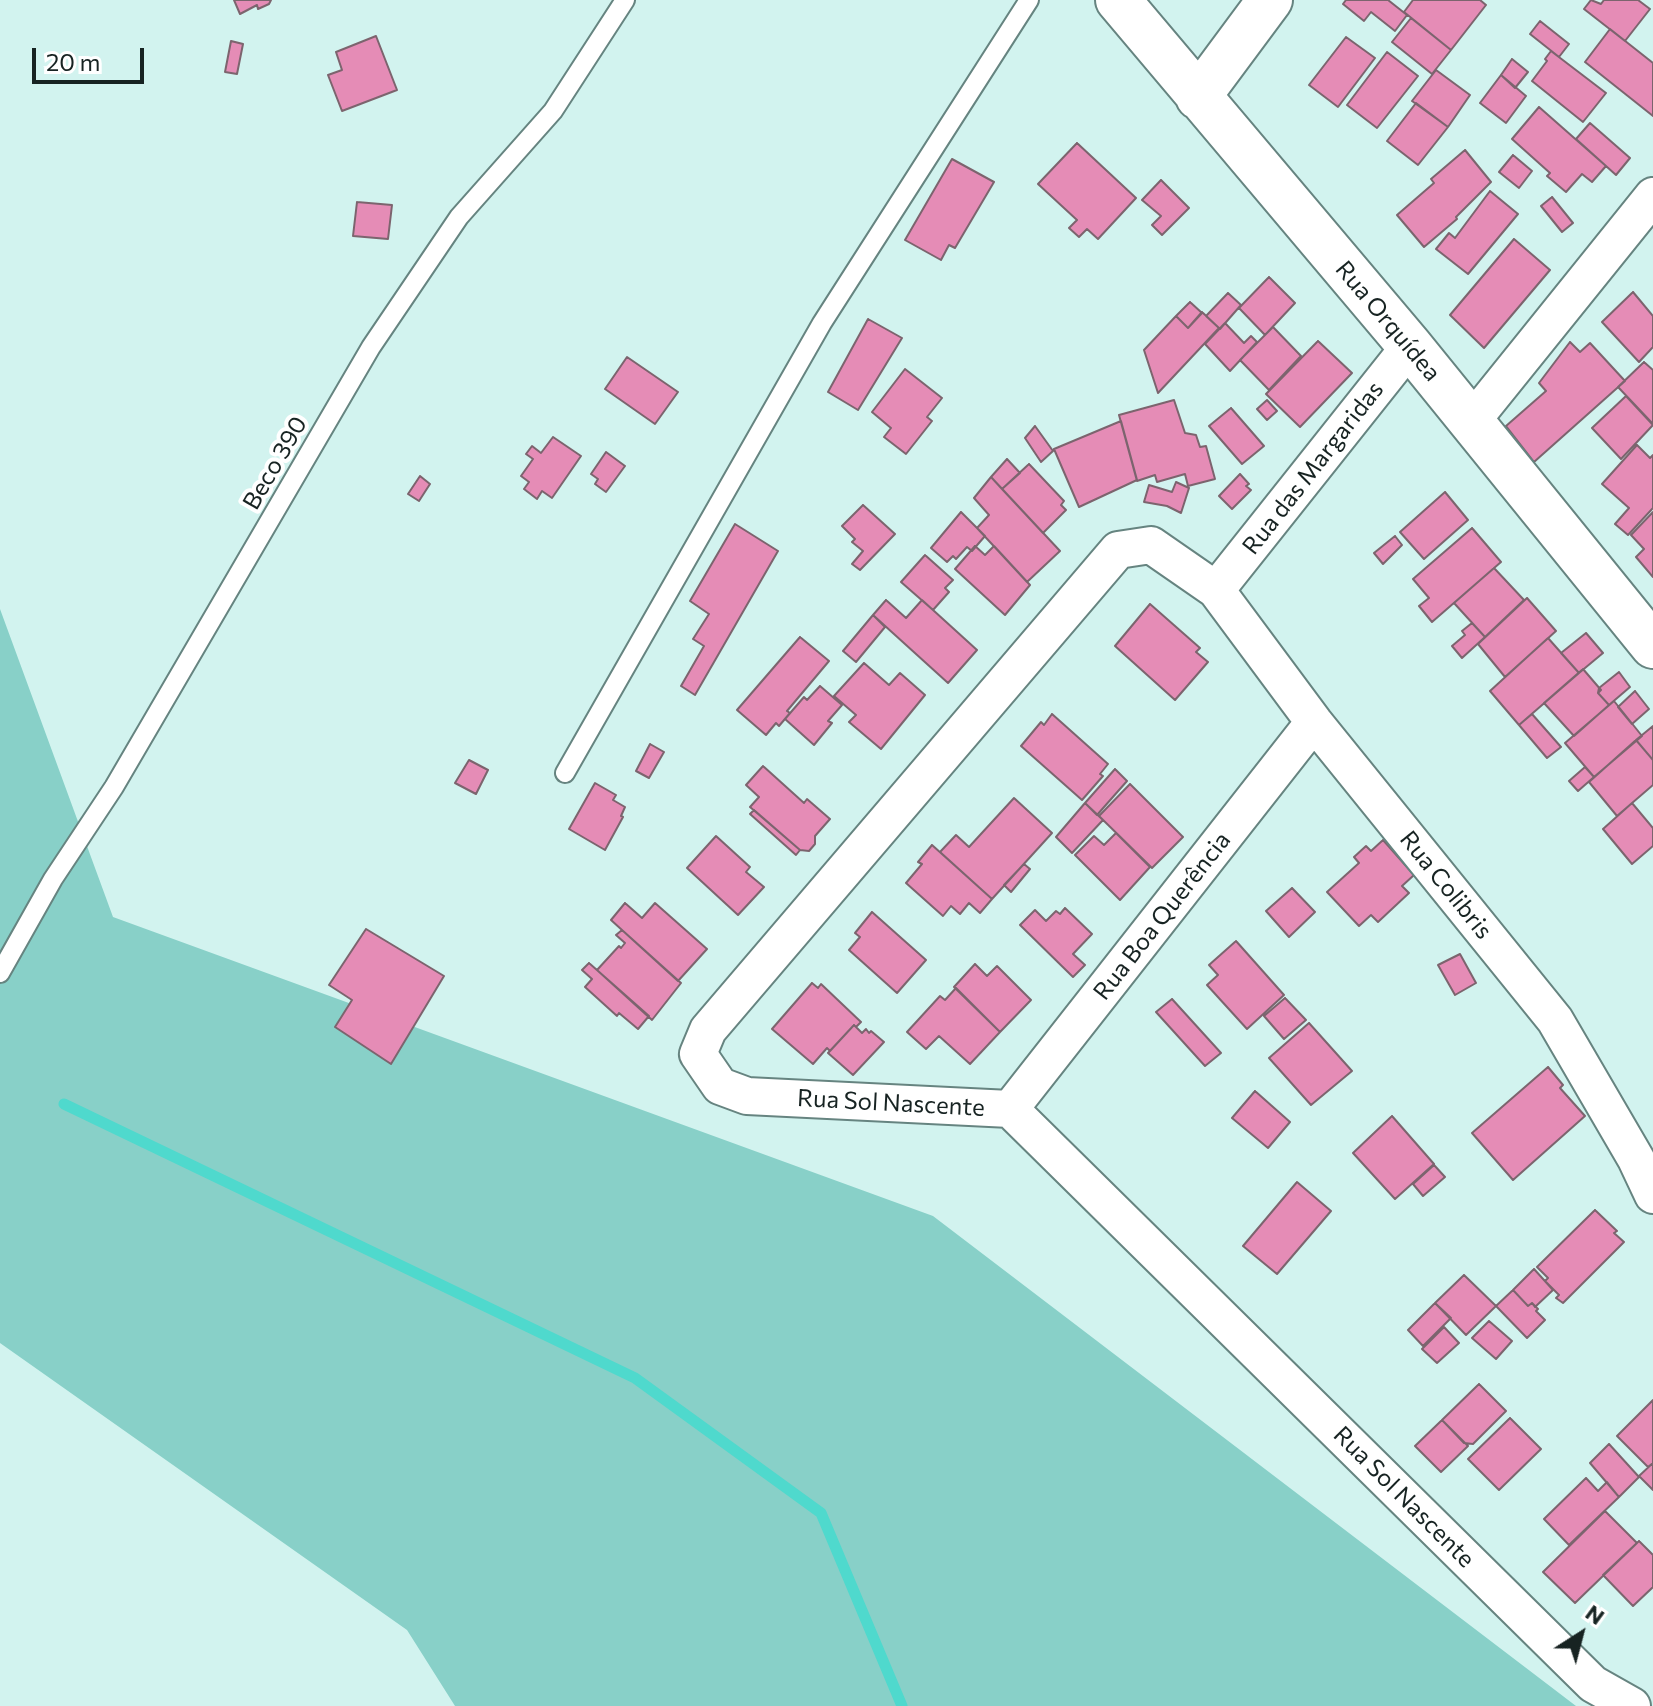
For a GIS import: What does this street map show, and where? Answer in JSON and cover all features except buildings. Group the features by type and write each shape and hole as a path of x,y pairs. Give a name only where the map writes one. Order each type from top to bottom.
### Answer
{"street":[{"name":"Rua Orquídea","path":"1118,0 1410,346 1653,646"},
{"path":"1198,97 1270,0"},
{"path":"1471,422 1653,196"},
{"name":"Rua das Margaridas","path":"1216,590 1410,346"},
{"name":"Rua Sol Nascente","path":"1216,590 1151,545 1118,550 708,1030 698,1054 720,1086 747,1096 1010,1109 1593,1684 1632,1706"},
{"name":"Rua Colibris","path":"1216,590 1314,722 1555,1020 1636,1159 1653,1195"},
{"name":"Rua Boa Querência","path":"1010,1109 1314,722"}],"lane":[{"name":"Beco 390","path":"0,973 53,879 114,787 371,347 459,217 553,111 625,0"},
{"path":"565,773 822,323 1029,0"}],"shaded area":[{"path":"0,609 113,917 933,1216 1576,1706 455,1706 407,1630 0,1343"}],"waterway":[{"path":"64,1104 635,1378 821,1513 902,1706"}]}
